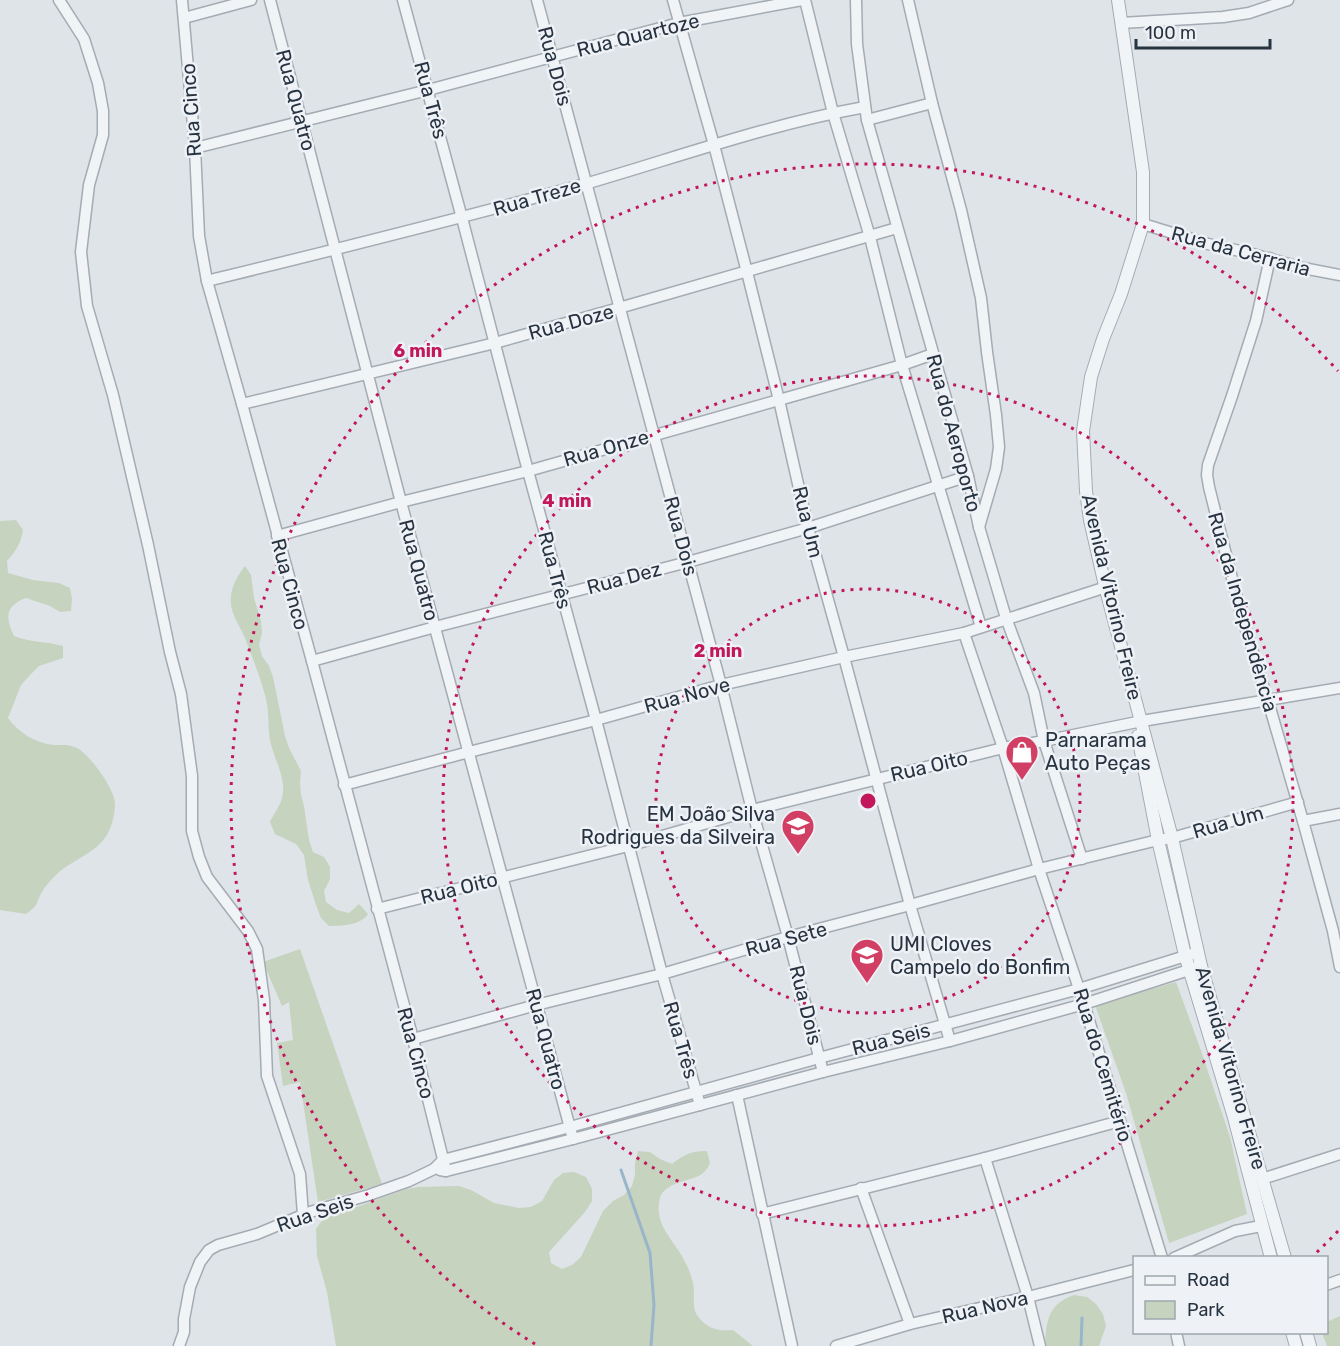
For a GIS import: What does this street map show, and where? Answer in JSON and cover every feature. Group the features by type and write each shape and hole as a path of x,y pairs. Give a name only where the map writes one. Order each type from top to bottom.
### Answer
{"street":[{"path":"59,0 84,39 98,83 103,135 89,185 81,252 87,306 113,394 181,694 192,776 192,831 207,877 248,931 257,949 264,1000 267,1076 300,1174 303,1215"},
{"name":"Rua Cinco","path":"182,0 195,148 199,236 207,281 312,661 445,1166"},
{"path":"184,18 251,0"},
{"name":"Rua Quatro","path":"270,0 401,502 573,1139"},
{"name":"Rua Três","path":"403,0 662,974 700,1105"},
{"name":"Rua Dois","path":"537,0 823,1072"},
{"name":"Rua Um","path":"673,0 747,272 808,528 910,905 950,1041"},
{"path":"804,0 833,113 870,237 902,365 981,627"},
{"name":"Rua Quartoze","path":"195,148 428,90 679,23 804,0"},
{"name":"Rua do Aeroporto","path":"856,0 857,44 867,120 968,476 979,527 1006,618 1034,693 1044,741 1082,859"},
{"path":"908,0 932,103 962,210 981,298 999,447 996,469 979,527"},
{"name":"Avenida Vitorino Freire","path":"1109,0 1134,149 1137,204 1135,223 1082,392 1078,424 1078,485 1086,533 1100,589 1172,838 1198,952 1195,968 1271,1256"},
{"name":"Avenida Vitorino Freire","path":"1118,0 1143,172 1143,224 1091,377 1083,432 1086,492 1106,590 1138,722 1158,840 1185,956 1195,968 1285,1256"},
{"path":"1121,23 1223,17 1288,0"},
{"path":"867,120 932,103"},
{"name":"Rua Treze","path":"207,281 462,218 714,145 833,113 865,107"},
{"name":"Rua da Cerraria","path":"1143,224 1208,244 1340,275"},
{"name":"Rua Doze","path":"242,404 495,343 897,228"},
{"name":"Rua da Independência","path":"1270,258 1256,321 1208,465 1207,475 1240,610 1298,802 1333,931 1340,967"},
{"name":"Rua Onze","path":"277,536 401,502 528,471 902,365 933,354"},
{"name":"Rua Dez","path":"312,661 688,562 808,528 968,476"},
{"name":"Rua Nove","path":"344,785 721,685 964,633 1100,589"},
{"name":"Rua do Cemitério","path":"964,633 1003,748 1162,1256"},
{"path":"1138,722 1340,688"},
{"name":"Rua Oito","path":"377,909 628,846 752,810 876,778 1003,748 1138,722"},
{"name":"Rua Um","path":"1158,840 1298,802"},
{"path":"1303,821 1340,814"},
{"name":"Rua Sete","path":"413,1039 536,1005 662,974 788,937 1039,869 1158,840"},
{"name":"Rua Seis","path":"179,1346 184,1332 190,1287 200,1262 209,1250 218,1245 257,1234 303,1215 410,1181 434,1169 570,1127 1079,989 1198,952"},
{"path":"445,1166 573,1139 823,1072 950,1041 1084,1004 1195,968"},
{"path":"737,1095 792,1346"},
{"path":"762,1214 985,1158 1120,1121"},
{"path":"1262,1179 1340,1154"},
{"path":"985,1158 1028,1298 1040,1346"},
{"path":"861,1188 910,1324"},
{"path":"1176,1256 1235,1231 1262,1226"},
{"name":"Rua Nova","path":"836,1346 910,1324 1028,1298 1133,1270"}],"green space":[{"path":"16,520 23,530 18,547 7,561 8,573 33,580 59,583 70,588 72,599 71,611 60,612 26,598 11,609 8,618 14,636 63,646 63,658 39,666 30,675 21,685 8,718 22,733 34,740 47,744 71,746 82,752 95,765 106,782 115,804 112,823 104,839 56,875 44,889 35,906 26,914 0,910 0,521"},
{"path":"245,566 251,575 254,598 261,621 262,633 259,645 262,656 273,677 289,748 301,771 301,795 309,840 313,852 324,857 330,867 330,879 324,891 326,902 337,910 349,913 359,904 368,914 356,923 329,926 321,918 308,880 304,855 296,844 275,834 270,822 282,798 282,777 270,739 264,691 231,606 233,588"},
{"path":"300,949 382,1184 318,1202 300,1082 283,1086 277,1043 293,1040 289,1002 282,1006 263,962"},
{"path":"1176,982 1230,1137 1247,1214 1169,1243 1126,1093 1095,1005"},
{"path":"638,1151 650,1152 672,1164 688,1154 707,1151 710,1163 703,1173 674,1184 665,1190 661,1195 659,1213 667,1234 690,1273 697,1316 711,1328 733,1330 753,1346 336,1346 327,1292 317,1256 316,1229 323,1219 418,1187 459,1186 494,1203 519,1208 531,1207 542,1201 554,1180 563,1173 574,1172 586,1177 592,1189 592,1201 549,1252 551,1263 562,1269 572,1265 581,1257 603,1211 632,1186"},
{"path":"1074,1295 1087,1297 1103,1314 1106,1326 1099,1346 1045,1346 1050,1314 1059,1303"},
{"path":"1340,1316 1340,1346 1327,1346 1322,1334 1328,1334 1328,1322"}],"waterway":[{"path":"621,1170 650,1253 654,1305 651,1346"},
{"path":"1081,1346 1082,1318"}],"place":[{"name":"Parnarama Auto Peças","path":"1022,781"},
{"name":"EM João Silva Rodrigues da Silveira","path":"798,855"},
{"name":"UMI Cloves Campelo do Bonfim","path":"867,984"}]}
